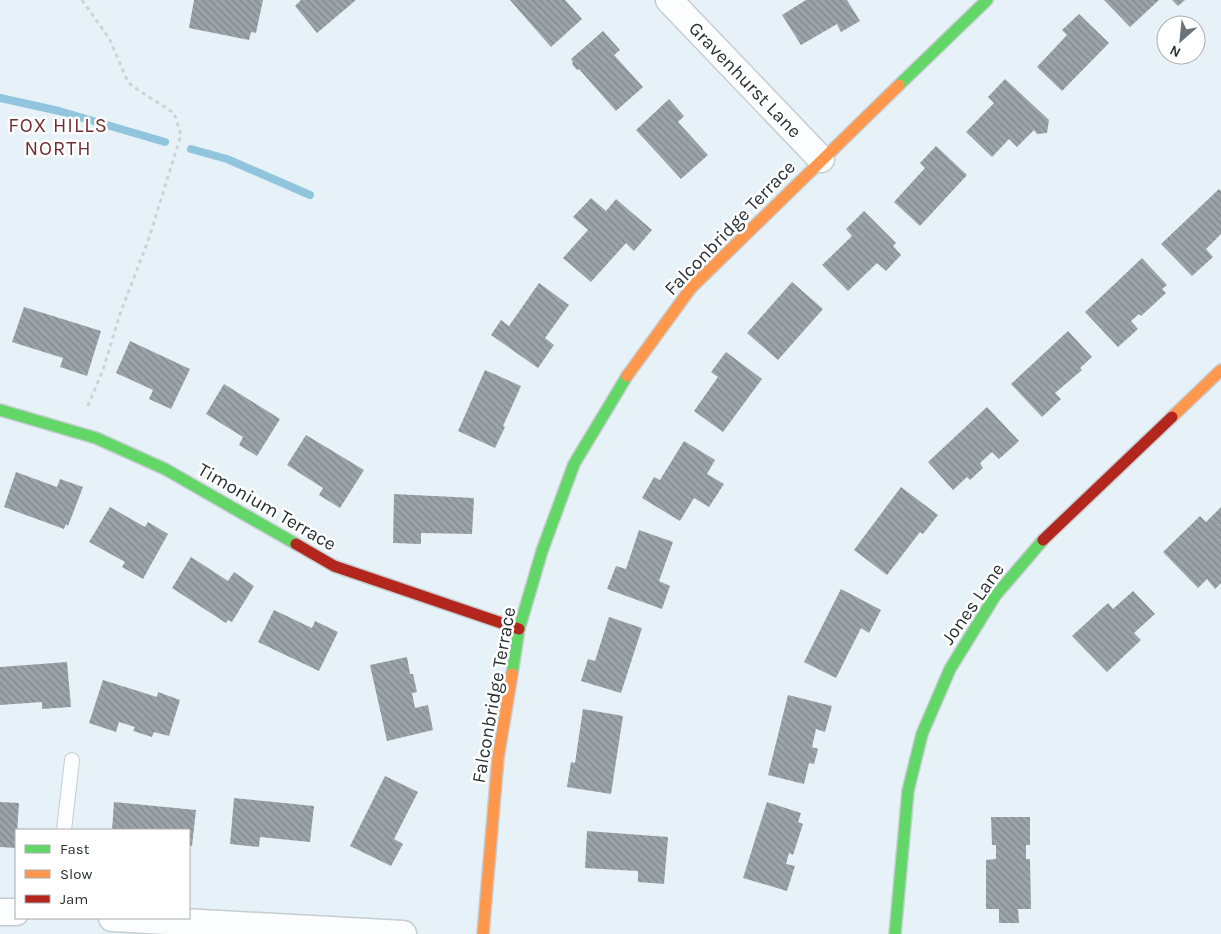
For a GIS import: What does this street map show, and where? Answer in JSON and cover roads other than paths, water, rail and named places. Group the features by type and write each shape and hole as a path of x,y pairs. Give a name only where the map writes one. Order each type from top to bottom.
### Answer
{"street":[{"name":"Gravenhurst Lane","path":"669,0 821,159"},
{"name":"Falconbridge Terrace","path":"483,934 498,758 520,629 542,551 574,464 635,362 691,288 821,159 987,0"},
{"name":"Jones Lane","path":"895,934 908,791 922,734 950,668 995,596 1039,544 1221,370"},
{"name":"Timonium Terrace","path":"0,410 96,438 165,469 334,566 520,629"},
{"path":"0,912 15,912"},
{"path":"130,919 403,934"}],"lane":[{"path":"64,829 72,760"}],"waterway":[{"path":"0,98 59,111 165,142"},
{"path":"191,149 227,159 310,195"}],"district":[{"name":"FOX HILLS NORTH","path":"58,136"}]}
